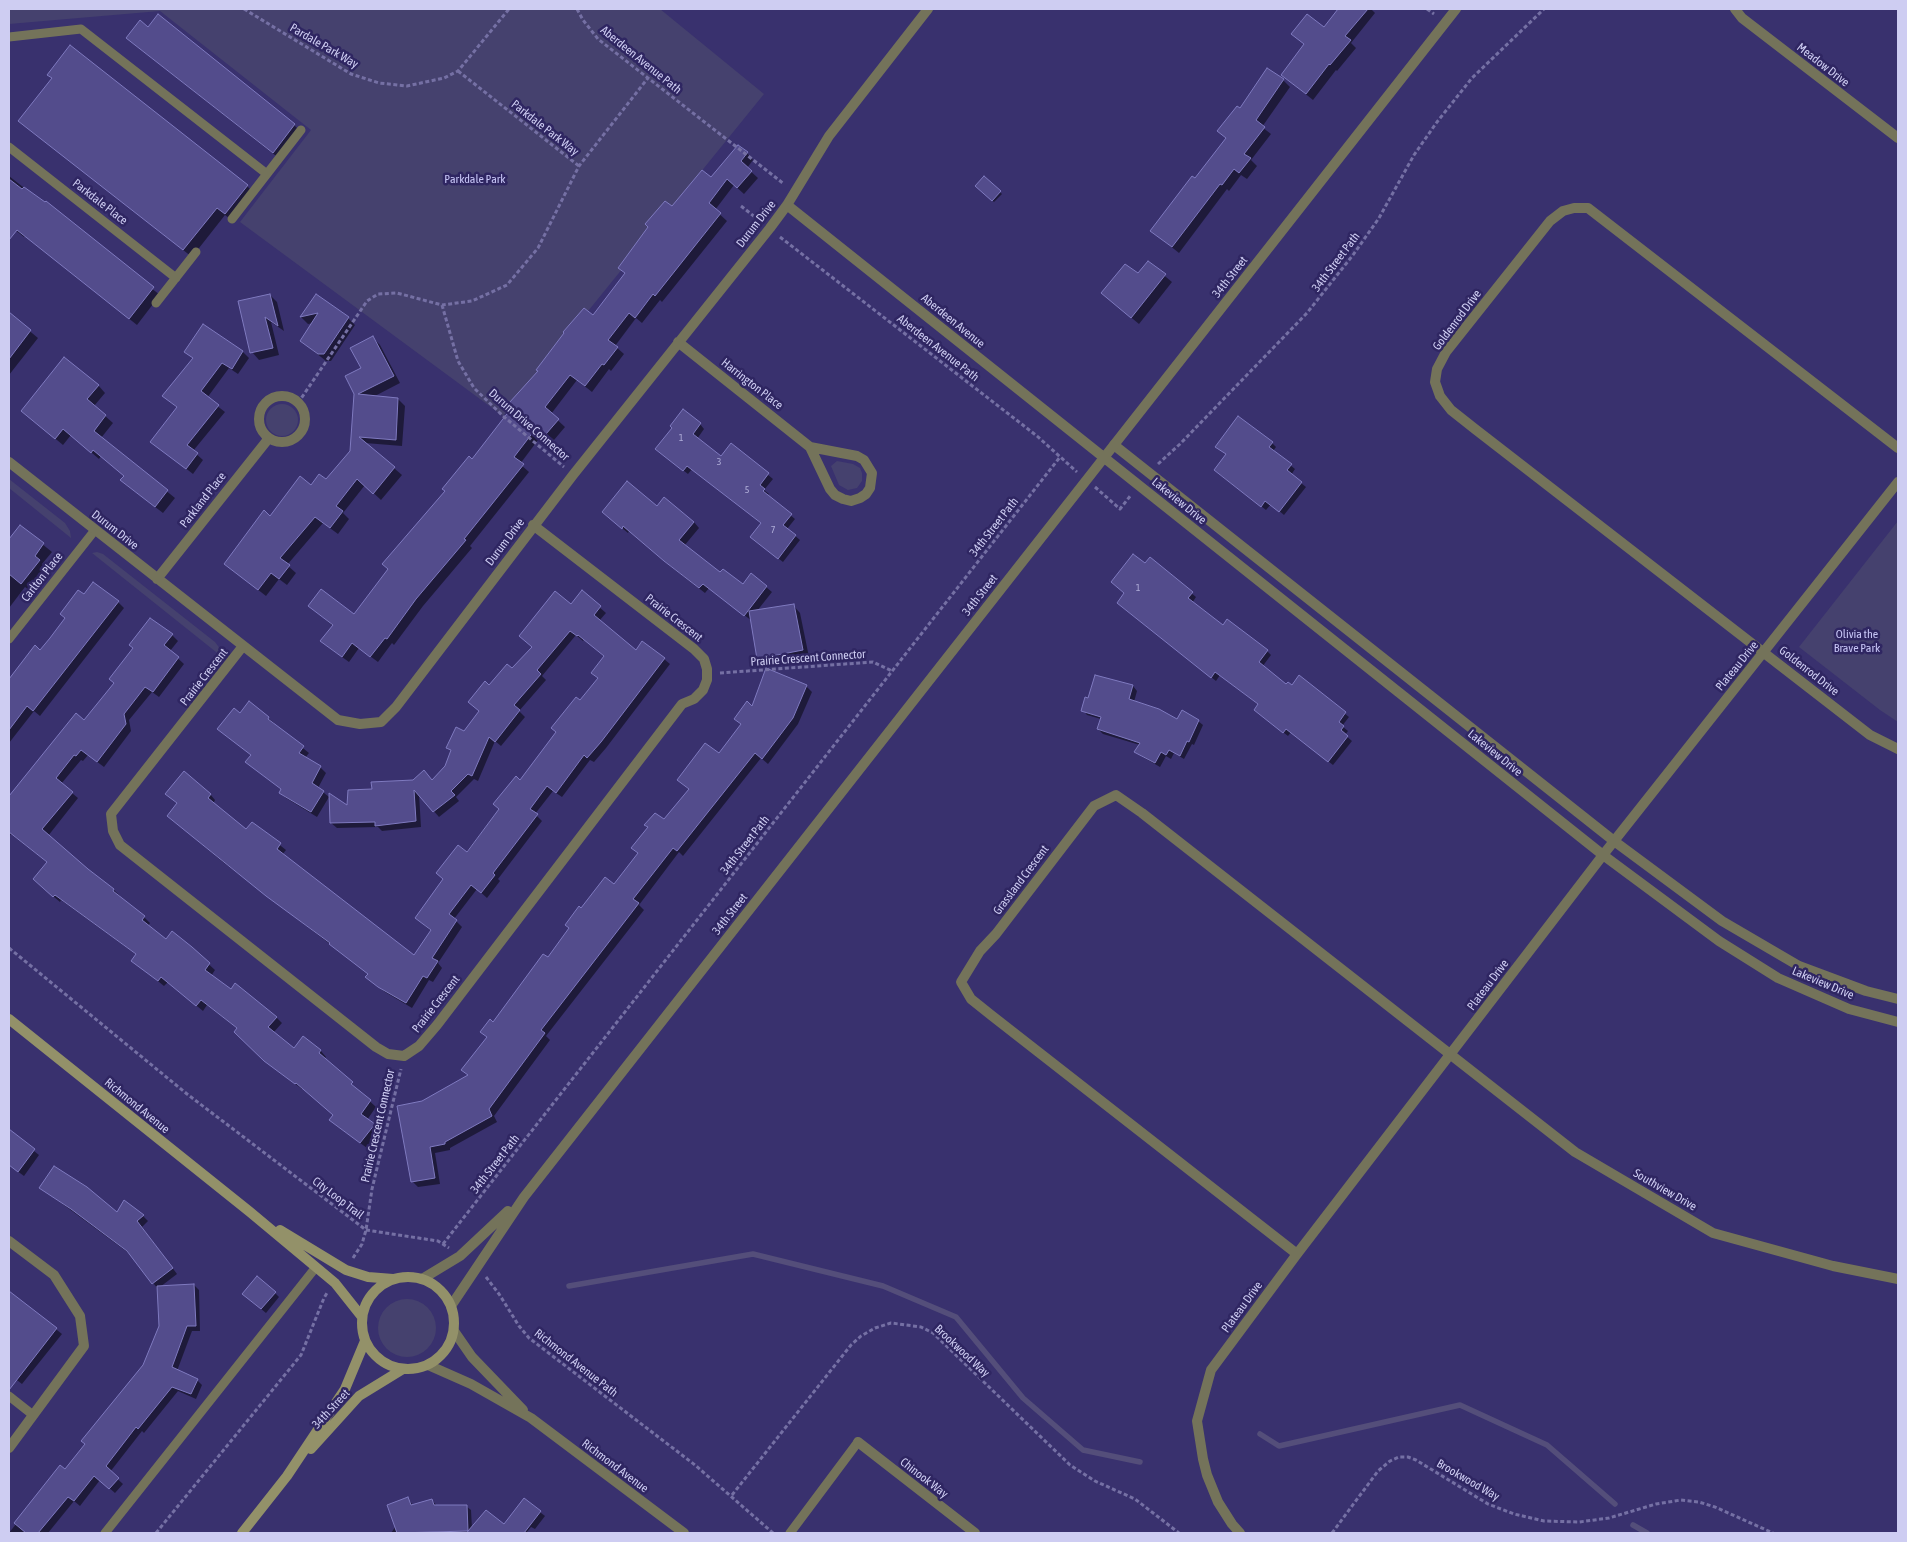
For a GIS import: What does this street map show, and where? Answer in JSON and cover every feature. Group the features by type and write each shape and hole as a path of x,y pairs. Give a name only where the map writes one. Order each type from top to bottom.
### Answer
{"main road":[{"name":"Richmond Avenue","path":"9,1019 336,1283 362,1317"},
{"name":"Richmond Avenue","path":"250,1212 346,1270 368,1277 394,1279"},
{"path":"408,1277 422,1279 434,1285 444,1294 451,1306 454,1318 454,1331 449,1345 440,1357 428,1365 416,1369 403,1369 391,1366 380,1360 366,1340 362,1329 362,1317 366,1304 373,1293 382,1285 394,1279 408,1277"},
{"name":"34th Street","path":"287,1476 345,1389 366,1340"},
{"name":"34th Street","path":"242,1533 287,1476 359,1396 403,1369"}],"street":[{"name":"Durum Drive","path":"9,462 338,720 360,724 381,722 396,707 533,526 770,228 787,205 829,136 928,9"},
{"name":"34th Street","path":"451,1306 524,1197 1456,9"},
{"name":"Meadow Drive","path":"1735,9 1742,18 1898,138"},
{"name":"Aberdeen Avenue","path":"787,205 1104,457"},
{"name":"Goldenrod Drive","path":"1898,448 1588,208 1574,208 1563,211 1550,221 1446,352 1436,369 1435,382 1440,396 1451,410 1870,734 1898,749"},
{"name":"Harrington Place","path":"678,342 810,447 830,489 835,495 851,500 866,494 870,488 872,473 864,460 857,456 810,447"},
{"path":"284,396 298,403 304,416 302,431 290,441 276,441 269,438 260,426 259,418 264,405 277,397 284,396"},
{"name":"Parkland Place","path":"157,579 269,438"},
{"name":"Lakeview Drive","path":"1114,445 1614,841 1722,921 1799,966 1866,992 1898,999"},
{"name":"Lakeview Drive","path":"1104,457 1603,855 1719,941 1778,978 1850,1009 1898,1022"},
{"name":"Plateau Drive","path":"1240,1533 1218,1502 1207,1475 1197,1422 1211,1370 1296,1254 1603,855 1898,482"},
{"name":"Prairie Crescent","path":"243,646 111,814 112,830 120,845 376,1047 388,1054 404,1056 419,1046 437,1025 682,704 694,699 703,690 707,680 707,669 704,659 694,648 533,526"},
{"name":"Grassland Crescent","path":"1296,1254 971,999 960,982 980,951 996,934 1094,806 1116,795 1451,1055"},
{"name":"Southview Drive","path":"1451,1055 1575,1152 1713,1233 1834,1266 1898,1279"},
{"name":"34th Street","path":"422,1279 460,1256 524,1197"},
{"path":"9,1241 54,1275 80,1316 84,1346 9,1448"},
{"name":"Richmond Avenue","path":"454,1331 472,1357 531,1418"},
{"name":"Richmond Avenue","path":"428,1365 471,1384 531,1418 684,1533"},
{"name":"Chinook Way","path":"858,1442 975,1533"}],"lane":[{"path":"9,38 81,29 267,174"},
{"path":"232,219 301,130"},
{"name":"Parkdale Place","path":"9,147 176,278"},
{"path":"156,303 196,252"},
{"name":"Carlton Place","path":"9,639 95,530"},
{"path":"105,1533 316,1267"},
{"path":"9,1396 33,1415"},
{"path":"790,1533 858,1442"}],"path":[{"name":"Pardale Park Way","path":"244,9 351,74 379,83 407,86 444,78 458,71"},
{"path":"458,71 509,9"},
{"name":"Aberdeen Avenue Path","path":"577,9 583,20 598,38 794,192"},
{"name":"34th Street Path","path":"1149,473 1180,444 1307,314 1354,255 1379,218 1414,155 1436,122 1472,78 1544,9"},
{"name":"Parkdale Park Way","path":"458,71 579,166 648,78"},
{"path":"298,403 367,301 378,294 397,293 442,305 472,301 507,285 538,248 579,166"},
{"name":"Aberdeen Avenue Path","path":"741,206 1037,436 1120,509 1139,485"},
{"name":"Durum Drive Connector","path":"442,305 458,361 474,388 503,416 573,475"},
{"name":"34th Street Path","path":"444,1244 1060,457"},
{"name":"Prairie Crescent Connector","path":"723,673 872,662 892,671"},
{"name":"City Loop Trail","path":"9,948 187,1094 366,1230 362,1244 346,1270"},
{"name":"Prairie Crescent Connector","path":"366,1230 372,1189 404,1056"},
{"path":"366,1230 438,1241 460,1256"},
{"name":"Richmond Avenue Path","path":"476,1267 490,1281 529,1338 695,1464 773,1533"},
{"path":"156,1533 300,1355 324,1298 336,1283"},
{"name":"Brookwood Way","path":"732,1495 851,1345 875,1328 892,1323 921,1328 933,1333 1070,1465 1094,1481 1135,1500 1179,1533"},
{"name":"Brookwood Way","path":"1332,1533 1378,1471 1390,1461 1399,1457 1408,1457 1416,1460 1488,1504 1514,1514 1544,1521 1579,1522 1609,1518 1656,1504 1681,1500 1699,1502 1715,1507 1773,1533"}],"green space":[{"name":"Parkdale Park","path":"9,9 660,9 764,94 503,416 240,222 311,130 160,11 9,24"},
{"path":"282,404 288,405 293,409 297,414 297,426 293,431 288,435 282,436 276,435 271,431 267,426 266,420 267,414 271,409 276,405"},
{"path":"837,461 853,464 860,468 862,481 857,488 848,490 839,485 831,466"},
{"path":"9,479 65,523 70,531 71,538 9,488"},
{"name":"Olivia the Brave Park","path":"1898,521 1898,722 1799,647"},
{"path":"92,553 103,554 215,642 221,650 221,656"},
{"path":"407,1299 418,1301 431,1312 436,1328 434,1339 423,1352 407,1357 396,1355 383,1344 378,1328 380,1317 391,1304"}],"building":[{"path":"1338,9 1368,9 1345,36 1351,40 1329,64 1306,94 1281,75 1304,44 1291,34 1307,14 1324,27"},
{"path":"158,14 295,124 273,153 126,38 140,20 148,27"},
{"path":"70,45 248,185 225,214 217,208 183,250 18,121 52,78 47,75"},
{"path":"1267,68 1284,79 1256,120 1265,127 1244,154 1251,158 1239,173 1234,169 1222,185 1220,184 1172,247 1150,231 1192,176 1195,178 1226,138 1217,131 1237,106 1240,108"},
{"path":"738,145 748,152 741,161 752,171 737,188 727,179 709,203 721,213 655,296 653,294 635,318 629,313 608,340 618,347 604,365 602,364 585,386 570,375 545,407 559,419 546,434 537,427 514,457 524,464 464,539 466,540 416,599 387,639 385,638 370,657 352,643 342,657 320,641 333,625 308,606 321,589 354,614 388,569 382,564 445,491 442,489 469,456 472,459 513,406 509,403 538,371 536,370 563,332 584,308 593,315 625,273 618,268 648,227 645,224 665,201 672,206 702,170 711,177"},
{"path":"984,176 1001,191 992,201 975,186"},
{"path":"9,179 22,189 24,187 46,201 154,287 129,319 17,230 9,240"},
{"path":"1148,261 1166,274 1131,318 1101,293 1125,264 1138,273"},
{"path":"270,294 278,326 265,317 273,348 250,353 238,301"},
{"path":"316,294 349,317 324,354 318,354 300,341 318,313 300,317"},
{"path":"9,312 31,330 9,359"},
{"path":"203,324 243,351 232,369 222,363 201,391 219,405 187,445 198,453 186,469 150,442 177,407 162,396 193,358 184,352"},
{"path":"373,336 394,376 358,394 398,398 396,440 359,437 395,467 373,494 357,479 336,506 343,511 330,528 315,517 280,558 290,565 279,579 271,573 258,590 224,564 264,510 270,516 300,476 311,485 319,474 326,479 350,451 354,394 345,376 361,368 350,348"},
{"path":"64,357 99,385 87,399 106,415 94,431 168,490 155,507 120,480 124,476 93,450 91,453 63,429 55,439 21,411"},
{"path":"683,409 701,423 693,434 721,456 731,443 769,473 760,485 765,489 763,491 792,514 783,525 796,535 778,559 750,537 761,523 687,466 683,471 655,449 672,428 670,426"},
{"path":"1238,416 1273,442 1269,447 1292,464 1287,470 1302,482 1279,512 1265,501 1261,507 1214,470 1226,454 1215,447"},
{"path":"627,481 657,506 664,497 694,522 679,540 720,572 723,569 743,584 751,573 767,586 744,616 703,584 699,588 623,526 622,529 602,512"},
{"path":"20,525 44,543 35,556 40,560 21,584 9,574 9,539"},
{"path":"1133,554 1145,563 1150,557 1193,592 1188,598 1223,625 1227,619 1268,650 1259,662 1286,684 1288,682 1292,685 1299,675 1346,712 1339,722 1344,726 1341,730 1348,736 1328,762 1286,729 1283,733 1254,710 1258,704 1215,672 1211,678 1117,603 1124,593 1111,582"},
{"path":"93,582 119,601 33,711 27,706 9,730 9,679 35,645 40,650 50,638 65,618 60,614 78,590 84,594"},
{"path":"582,590 601,606 594,615 636,650 642,641 665,658 601,742 587,758 584,755 556,793 547,786 530,809 538,814 493,873 495,875 481,893 471,885 449,914 457,920 432,958 438,961 427,978 423,976 406,1003 365,977 368,974 330,943 266,896 167,816 177,803 165,794 184,771 211,794 208,798 246,829 252,822 281,843 277,849 414,955 431,930 415,918 443,879 436,873 458,845 467,852 499,809 493,804 516,776 520,780 556,732 551,728 576,697 580,700 598,678 591,673 604,656 578,635 570,631 537,670 541,674 514,705 520,710 495,742 489,737 472,776 468,774 451,791 455,795 433,812 414,790 416,821 375,826 375,822 330,823 329,793 347,805 348,790 372,789 371,782 413,780 424,770 432,780 445,766 451,750 446,748 456,727 464,731 479,711 468,702 485,681 489,685 507,664 512,668 532,647 519,636 555,591 571,604"},
{"path":"794,604 803,650 757,659 749,611"},
{"path":"150,618 173,634 164,645 179,657 153,692 145,687 124,714 126,724 97,762 81,750 76,756 74,755 56,778 73,792 42,829 114,889 113,891 145,916 142,920 166,939 172,931 210,963 205,970 231,989 235,983 277,1017 268,1027 294,1048 303,1036 321,1050 319,1053 353,1082 351,1084 371,1100 361,1114 375,1124 360,1143 329,1120 333,1115 296,1083 264,1061 234,1032 237,1028 201,1000 196,1006 161,977 158,981 131,961 136,954 55,895 53,897 33,879 47,862 9,832 9,796 76,713 84,720 114,683 109,679 133,648 129,645"},
{"path":"766,668 807,685 793,718 762,759 755,753 677,851 673,848 633,899 639,903 541,1030 545,1033 489,1109 492,1116 445,1142 445,1144 430,1147 435,1178 411,1182 397,1106 422,1101 468,1075 461,1070 487,1037 480,1032 490,1019 493,1022 543,954 548,957 569,928 565,925 605,877 614,884 638,853 631,848 648,827 644,825 655,813 664,819 689,789 677,780 705,743 719,753 741,724 734,719 747,701 752,706"},
{"path":"1095,675 1133,685 1129,699 1159,709 1177,719 1182,710 1199,720 1180,756 1169,750 1166,755 1161,752 1155,763 1134,752 1140,743 1097,729 1101,717 1081,711 1085,697 1088,698"},
{"path":"249,701 269,717 268,719 304,746 299,753 321,766 312,783 324,791 311,812 279,793 281,789 245,762 251,755 217,729 234,708 240,713"},
{"path":"9,1129 35,1149 18,1172 9,1165"},
{"path":"54,1166 87,1187 117,1212 124,1200 144,1215 137,1221 173,1268 152,1284 127,1251 71,1209 39,1188"},
{"path":"257,1276 276,1292 261,1309 242,1294"},
{"path":"194,1284 196,1326 187,1326 172,1367 198,1379 191,1394 172,1387 138,1429 136,1427 106,1466 119,1478 109,1489 94,1476 74,1501 68,1497 38,1533 26,1533 14,1523 60,1465 65,1469 85,1444 81,1441 143,1365 159,1326 157,1286"},
{"path":"9,1291 57,1328 9,1390"},
{"path":"408,1497 411,1505 432,1499 434,1505 467,1505 468,1531 397,1533 387,1505"},
{"path":"524,1498 541,1511 524,1533 467,1533 486,1510 504,1524"}],"waterway":[{"path":"569,1286 753,1254 883,1286 956,1317 1023,1398 1083,1450 1140,1462"},
{"path":"1260,1434 1279,1446 1460,1405 1547,1445 1615,1504"},
{"path":"1633,1525 1647,1533"}]}
